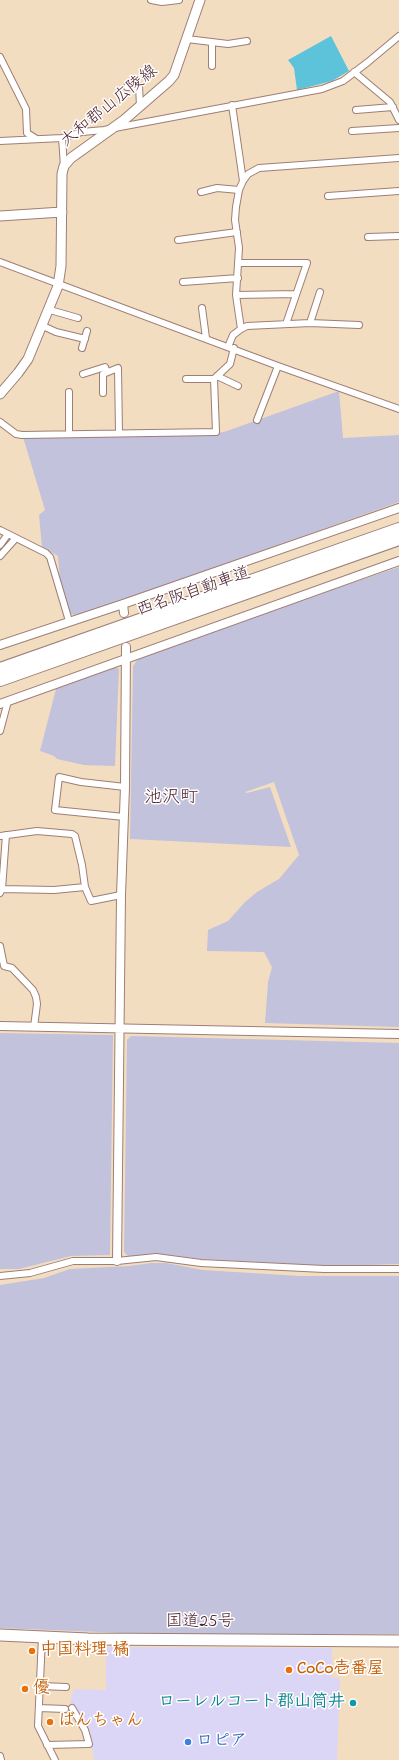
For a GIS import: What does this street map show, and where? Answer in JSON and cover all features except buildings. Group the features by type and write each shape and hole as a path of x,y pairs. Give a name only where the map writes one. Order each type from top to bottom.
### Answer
{"highway":[{"name":"西名阪自動車道","path":"0,669 399,529"},
{"name":"西名阪自動車道","path":"0,680 399,539"},
{"name":"国道25号","path":"0,1635 125,1640 399,1641"}],"main road":[{"name":"大和郡山広陵線","path":"0,394 28,359 50,310 59,284 62,174 64,166 71,158 114,128 170,81 174,75 200,0"},
{"path":"0,216 62,212"}],"street":[{"path":"151,0 162,2 179,0"},
{"path":"0,141 62,138 82,132 114,128 322,89 342,81 399,36"},
{"path":"187,39 228,44 247,41"},
{"path":"212,42 212,66"},
{"path":"0,57 26,109 27,133 37,139"},
{"path":"354,72 390,102 394,107 399,120"},
{"path":"127,87 139,86 140,106"},
{"path":"232,105 243,181"},
{"path":"356,110 394,107"},
{"path":"352,131 399,128"},
{"path":"62,138 64,166"},
{"path":"241,329 236,295 239,248 236,208 239,190 248,174 259,168 399,158"},
{"path":"201,192 217,188 239,190"},
{"path":"328,196 399,191"},
{"path":"178,240 237,232"},
{"path":"368,237 399,236"},
{"path":"0,262 234,348 278,366 399,408"},
{"path":"238,263 306,263 286,324"},
{"path":"183,282 238,278"},
{"path":"310,323 320,292"},
{"path":"236,295 296,294"},
{"path":"202,308 206,338"},
{"path":"50,310 78,318"},
{"path":"228,347 233,335 247,326 310,323 359,325"},
{"path":"43,326 56,332 85,339"},
{"path":"82,348 87,331"},
{"path":"0,422 22,435 216,432 216,378 230,364 234,348"},
{"path":"258,420 278,366"},
{"path":"83,374 105,367 107,372"},
{"path":"103,393 103,374 118,368 119,433"},
{"path":"186,379 216,378 238,386"},
{"path":"69,392 69,434"},
{"path":"0,645 399,508"},
{"path":"0,530 46,553 50,557 69,622"},
{"path":"0,545 8,534"},
{"path":"0,556 16,538"},
{"path":"0,731 4,702 399,561"},
{"path":"123,604 124,613"},
{"path":"117,1261 121,895 125,787 126,647"},
{"path":"124,817 55,810 59,777 81,782 125,787"},
{"path":"85,887 54,890 1,891 3,835 38,831 72,834 75,836 82,865 85,887 91,901 121,895"},
{"path":"0,946 2,966 12,968 33,990 37,1004 34,1027"},
{"path":"0,1026 399,1034"},
{"path":"0,1276 30,1273 73,1261 117,1261 156,1257 201,1263 324,1269 399,1269"},
{"path":"42,1637 38,1726 54,1760"},
{"path":"40,1686 66,1687"},
{"path":"39,1708 65,1709"},
{"path":"47,1745 89,1744 85,1730 72,1708"},
{"path":"0,1756 1,1760"}],"shaded area":[{"path":"339,391 343,438 399,435 399,502 77,616 69,613 60,581 58,556 42,547 39,515 45,510 23,437 202,434 224,432"},
{"path":"399,567 399,1027 265,1023 268,982 272,967 264,952 207,951 208,930 228,921 245,902 257,892 279,879 299,855 274,782 245,792 247,793 270,787 291,847 130,839 133,666 138,659 214,630"},
{"path":"115,667 119,669 115,766 84,765 57,759 54,756 40,751 56,689"},
{"path":"0,1033 113,1035 110,1255 71,1256 19,1269 0,1269"},
{"path":"131,1036 399,1043 399,1264 332,1266 201,1259 155,1253 129,1257 124,1252 127,1040"},
{"path":"151,1263 166,1263 203,1270 300,1276 399,1276 399,1634 149,1634 0,1628 0,1285 44,1278 70,1269 129,1266"},
{"path":"106,1647 332,1648 332,1677 340,1679 337,1760 94,1760 89,1734 82,1719 70,1703 74,1689 106,1690"}],"water":[{"path":"331,36 349,71 332,81 297,90 294,68 288,60"}],"place":[{"name":"中国料理 橘","path":"32,1651"},
{"name":"CoCo壱番屋","path":"289,1670"},
{"name":"優","path":"25,1689"},
{"name":"ローレルコート郡山筒井","path":"353,1703"},
{"name":"ばんちゃん","path":"50,1722"},
{"name":"ロピア","path":"188,1742"}],"district":[{"name":"池沢町","path":"171,799"}]}
